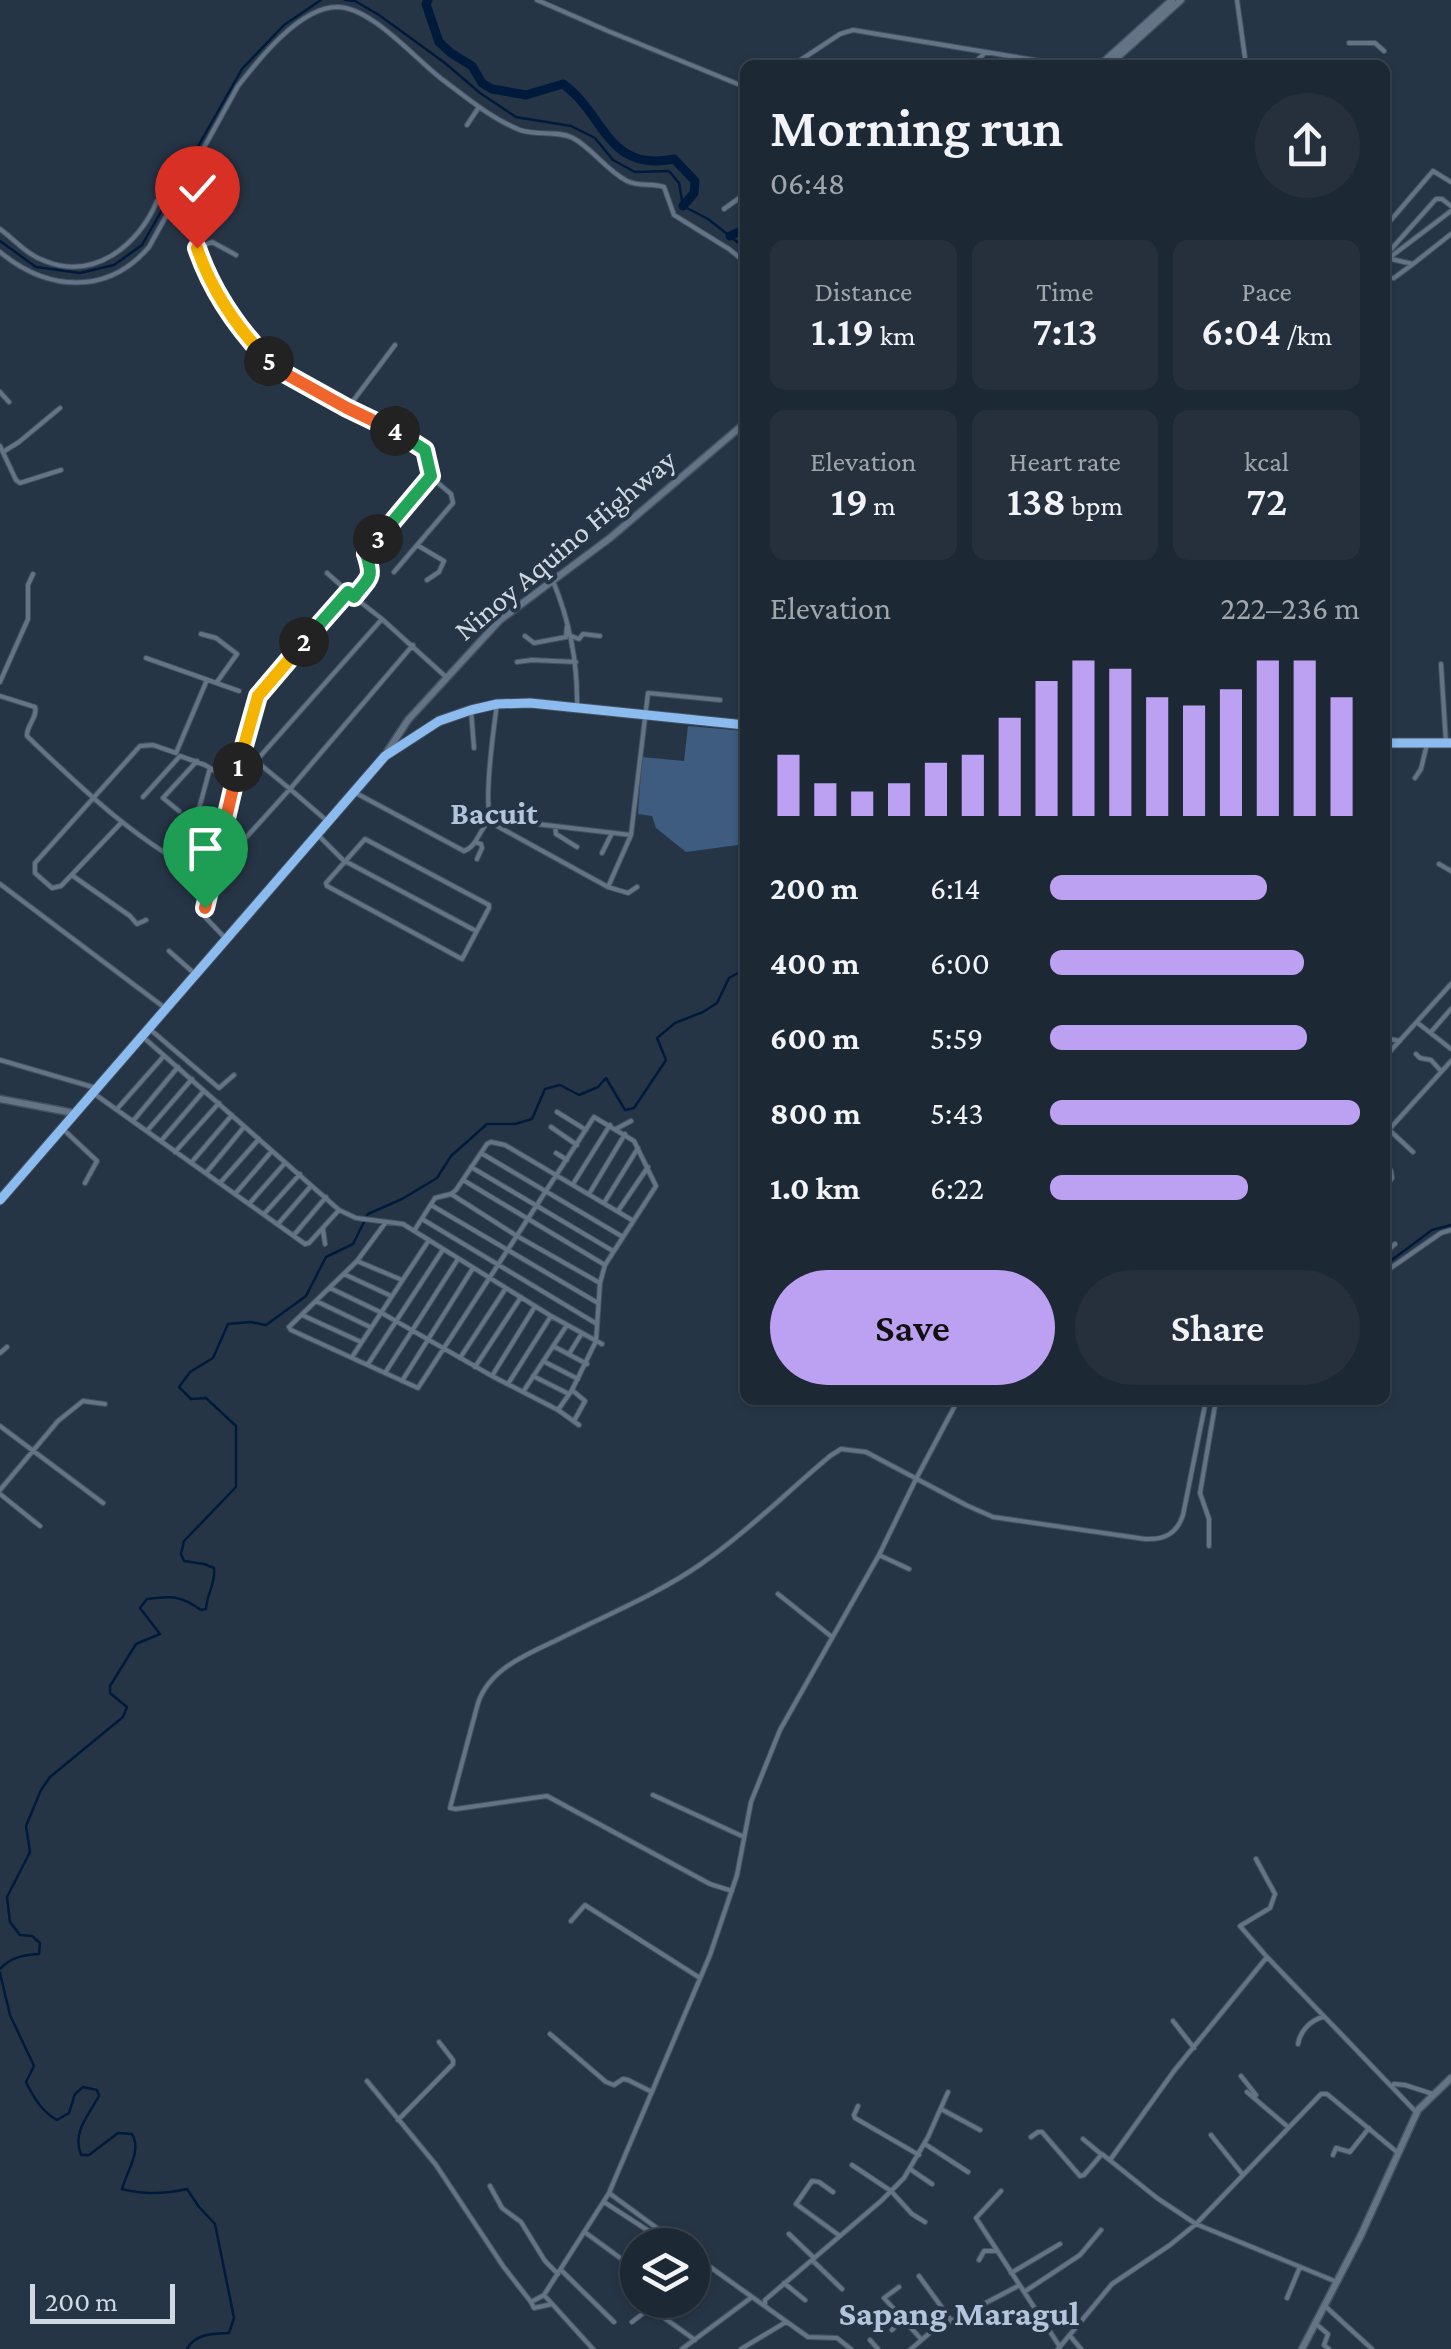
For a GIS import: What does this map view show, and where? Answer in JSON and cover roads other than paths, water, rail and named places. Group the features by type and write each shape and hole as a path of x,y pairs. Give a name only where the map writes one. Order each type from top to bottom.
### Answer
{"highway":[{"path":"0,1200 385,756 439,721 497,704 530,703 740,724"},
{"path":"1390,744 1449,743"}],"main road":[{"path":"1108,60 1172,0"},
{"path":"1109,60 1181,0"},
{"name":"Ninoy Aquino Highway","path":"385,756 408,720 500,620 650,506 740,427"},
{"path":"0,1099 74,1113"},
{"path":"1302,2349 1361,2235 1416,2112 1451,2078"}],"street":[{"path":"538,0 740,84"},
{"path":"1238,0 1245,60"},
{"path":"1,253 24,270 49,280 77,283 108,277 140,259 245,78 308,15 341,7 377,25 479,107 522,130 570,136 627,181 664,187 674,215 740,258"},
{"path":"801,60 852,30 1034,60"},
{"path":"1349,43 1375,42 1384,51"},
{"path":"977,60 986,52"},
{"path":"467,126 479,107"},
{"path":"1390,221 1433,172 1451,182"},
{"path":"724,209 740,198"},
{"path":"1390,252 1436,198 1451,208 1390,254"},
{"path":"0,229 44,261 64,267 86,266 108,258 135,238 157,200 172,205 239,330 275,368 406,436 425,450 431,476 451,494 453,503 394,572"},
{"path":"1390,278 1451,234"},
{"path":"197,248 212,242 236,255"},
{"path":"1390,258 1413,264"},
{"path":"347,408 395,345"},
{"path":"0,392 9,402"},
{"path":"60,408 19,442 1,449 16,480 23,484 61,470"},
{"path":"0,470 8,466"},
{"path":"354,597 372,574 366,556 369,550 431,476"},
{"path":"417,545 444,561 439,572 427,580"},
{"path":"327,573 446,676"},
{"path":"0,682 28,619 28,585 33,574"},
{"path":"553,581 572,636 577,708"},
{"path":"226,939 205,916 258,696 348,592"},
{"path":"256,761 382,619"},
{"path":"526,636 534,643 566,637 568,625"},
{"path":"201,634 216,638 236,654 216,684"},
{"path":"572,636 600,636"},
{"path":"213,876 414,645"},
{"path":"146,658 239,692"},
{"path":"517,662 576,662"},
{"path":"1441,664 1449,743"},
{"path":"143,796 178,754 207,680"},
{"path":"608,886 630,835 649,692 720,700"},
{"path":"0,696 34,707 36,713 27,736 121,823 198,872 213,876"},
{"path":"354,792 464,851 470,849 491,820 491,747 497,704"},
{"path":"471,710 474,748"},
{"path":"1415,778 1427,744"},
{"path":"121,823 61,886 52,888 37,876 34,866 140,746 178,754 234,783"},
{"path":"243,751 326,821"},
{"path":"178,811 164,798 197,762"},
{"path":"196,820 210,768"},
{"path":"491,820 630,835"},
{"path":"491,820 608,886 628,893 637,887"},
{"path":"554,826 556,834 577,847"},
{"path":"316,833 344,860 476,931"},
{"path":"602,853 612,833"},
{"path":"367,839 490,906 462,959 327,886 326,882 344,860 367,839"},
{"path":"475,842 482,848 476,860"},
{"path":"1439,864 1451,871"},
{"path":"72,876 137,924 146,920"},
{"path":"0,884 165,1008"},
{"path":"169,950 195,974"},
{"path":"1390,1051 1451,984"},
{"path":"1430,1032 1451,1009"},
{"path":"1418,1022 1451,1049"},
{"path":"145,1032 192,1080 338,1210 356,1218 403,1224 599,1342"},
{"path":"145,1032 218,1088 234,1075"},
{"path":"1390,1039 1400,1042"},
{"path":"1416,1054 1432,1060 1442,1072"},
{"path":"117,1110 165,1055"},
{"path":"0,1060 94,1090 307,1244 338,1210"},
{"path":"1390,1126 1451,1061"},
{"path":"133,1121 178,1067"},
{"path":"146,1131 192,1080"},
{"path":"161,1142 204,1090"},
{"path":"176,1152 218,1103"},
{"path":"557,1112 586,1130"},
{"path":"191,1162 232,1114"},
{"path":"386,1222 344,1274 289,1327 416,1388 594,1117 634,1141 656,1186 605,1265 598,1303 599,1342 558,1410"},
{"path":"574,1184 613,1127 631,1121"},
{"path":"206,1173 244,1126"},
{"path":"551,1127 576,1145"},
{"path":"62,1128 97,1160 85,1183"},
{"path":"1390,1133 1413,1152"},
{"path":"589,1194 625,1134"},
{"path":"634,1141 641,1136"},
{"path":"220,1183 259,1139"},
{"path":"414,1231 436,1198 452,1194 486,1144 498,1142 634,1221"},
{"path":"604,1202 638,1148"},
{"path":"235,1194 272,1150"},
{"path":"481,1152 622,1237"},
{"path":"556,1153 567,1160"},
{"path":"249,1204 286,1162"},
{"path":"471,1167 613,1251"},
{"path":"618,1211 648,1167"},
{"path":"264,1214 300,1174"},
{"path":"463,1180 605,1265"},
{"path":"278,1224 312,1185"},
{"path":"452,1194 600,1283"},
{"path":"294,1235 326,1197"},
{"path":"431,1205 598,1303"},
{"path":"422,1219 597,1324"},
{"path":"323,1229 326,1244"},
{"path":"1390,1268 1441,1232 1451,1230"},
{"path":"352,1357 428,1240"},
{"path":"1390,1248 1395,1244"},
{"path":"368,1364 443,1249"},
{"path":"385,1373 459,1259"},
{"path":"356,1261 402,1280"},
{"path":"402,1381 473,1268"},
{"path":"344,1274 391,1296"},
{"path":"330,1288 380,1312 576,1423 585,1401 533,1376"},
{"path":"460,1358 506,1288"},
{"path":"475,1367 521,1297"},
{"path":"316,1301 371,1327"},
{"path":"492,1376 536,1306"},
{"path":"301,1314 361,1342"},
{"path":"508,1384 551,1316"},
{"path":"524,1392 567,1324"},
{"path":"568,1354 582,1333"},
{"path":"553,1346 587,1364"},
{"path":"0,1352 7,1347"},
{"path":"543,1361 578,1379"},
{"path":"40,1526 0,1492 58,1421 83,1401 106,1404"},
{"path":"531,2302 544,2295 609,2194 700,1978 732,1891 758,1781 780,1730 880,1556 955,1405"},
{"path":"732,1891 710,1884 547,1796 450,1808 482,1693 494,1676 697,1567 837,1451 866,1452 966,1505 999,1518 1158,1539 1174,1532 1183,1516 1205,1405"},
{"path":"1209,1546 1209,1519 1200,1494 1215,1405"},
{"path":"0,1426 103,1503"},
{"path":"880,1556 909,1569"},
{"path":"778,1594 832,1637"},
{"path":"653,1795 744,1837"},
{"path":"1256,1858 1275,1894 1270,1908 1240,1926 1416,2112"},
{"path":"571,1921 585,1905 700,1978"},
{"path":"1110,2160 1267,1957"},
{"path":"1298,2044 1308,2026 1323,2017"},
{"path":"1174,2022 1194,2048"},
{"path":"550,2034 606,2082 614,2085 628,2080 650,2091"},
{"path":"398,2120 453,2064 440,2042"},
{"path":"1241,2076 1256,2095 1254,2098"},
{"path":"368,2082 436,2164 534,2308 552,2304"},
{"path":"1394,2084 1433,2094"},
{"path":"764,2304 910,2169 948,2092"},
{"path":"1247,2092 1288,2128"},
{"path":"1001,2191 976,2218 1059,2348 1112,2284 1196,2224 1320,2096 1325,2094 1397,2152"},
{"path":"858,2106 855,2118 920,2155"},
{"path":"940,2109 980,2130"},
{"path":"1333,2154 1336,2148 1351,2152 1370,2128"},
{"path":"1031,2137 1042,2132 1080,2176 1101,2154"},
{"path":"1211,2135 1243,2175"},
{"path":"1084,2139 1196,2224 1337,2282"},
{"path":"925,2144 968,2172"},
{"path":"852,2165 890,2191 924,2222"},
{"path":"910,2169 932,2184"},
{"path":"832,2192 815,2180 796,2204 840,2236"},
{"path":"490,2186 502,2208 522,2222 545,2261 614,2322"},
{"path":"609,2194 656,2228"},
{"path":"604,2202 644,2228"},
{"path":"1024,2292 1080,2255 1102,2230"},
{"path":"586,2233 620,2257"},
{"path":"788,2234 842,2289"},
{"path":"1011,2273 1060,2244"},
{"path":"979,2260 983,2252 996,2251"},
{"path":"710,2267 808,2337 838,2338 850,2349"},
{"path":"1288,2298 1300,2267"},
{"path":"919,2276 951,2320"},
{"path":"784,2283 806,2300"},
{"path":"911,2349 951,2320 1019,2285"},
{"path":"899,2287 884,2298 921,2339"},
{"path":"544,2295 593,2349"},
{"path":"682,2349 752,2297"},
{"path":"1325,2306 1372,2349"},
{"path":"632,2322 646,2311 656,2312 695,2340"},
{"path":"892,2330 903,2319"},
{"path":"741,2349 786,2322"},
{"path":"1316,2324 1328,2334 1324,2345 1329,2349"},
{"path":"1070,2336 1081,2349"},
{"path":"870,2340 878,2349"}],"waterway":[{"path":"0,241 36,267 80,273 114,265 142,245 242,69 284,25 321,0"},
{"path":"345,0 355,1 379,15 516,117 571,126 595,138 613,160 635,172 669,171 679,183 683,206 708,219 740,244"},
{"path":"428,0 439,42 472,66 482,83 492,89 526,95 563,84 621,149 652,161 674,159 695,181 694,193 683,206"},
{"path":"730,236 740,231"},
{"path":"0,1969 18,1957 39,1954 40,1943 32,1936 20,1935 10,1922 7,1897 30,1852 26,1826 50,1777 123,1717 127,1707 110,1693 110,1686 136,1644 160,1634 140,1608 147,1599 170,1597 206,1609 214,1568 184,1561 181,1554 184,1541 236,1487 236,1426 206,1398 191,1399 179,1387 190,1372 213,1358 228,1324 266,1325 306,1296 326,1257 353,1244 368,1214 437,1178 451,1156 487,1124 515,1124 532,1119 545,1089 560,1085 579,1095 598,1087 606,1078 625,1110 634,1108 666,1060 657,1038 675,1023 717,1003 729,978 740,972"},
{"path":"1390,1261 1432,1230 1451,1225"},
{"path":"0,1973 10,2015 34,2066 26,2082 42,2108 57,2120 69,2113 75,2094 83,2087 97,2090 99,2096 78,2139 81,2155 89,2155 118,2133 132,2134 135,2154 122,2189 154,2193 187,2189 215,2224 234,2318 229,2333 200,2337 187,2349"}],"district":[{"name":"Bacuit","path":"494,813"},
{"name":"Sapang Maragul","path":"959,2313"}]}
